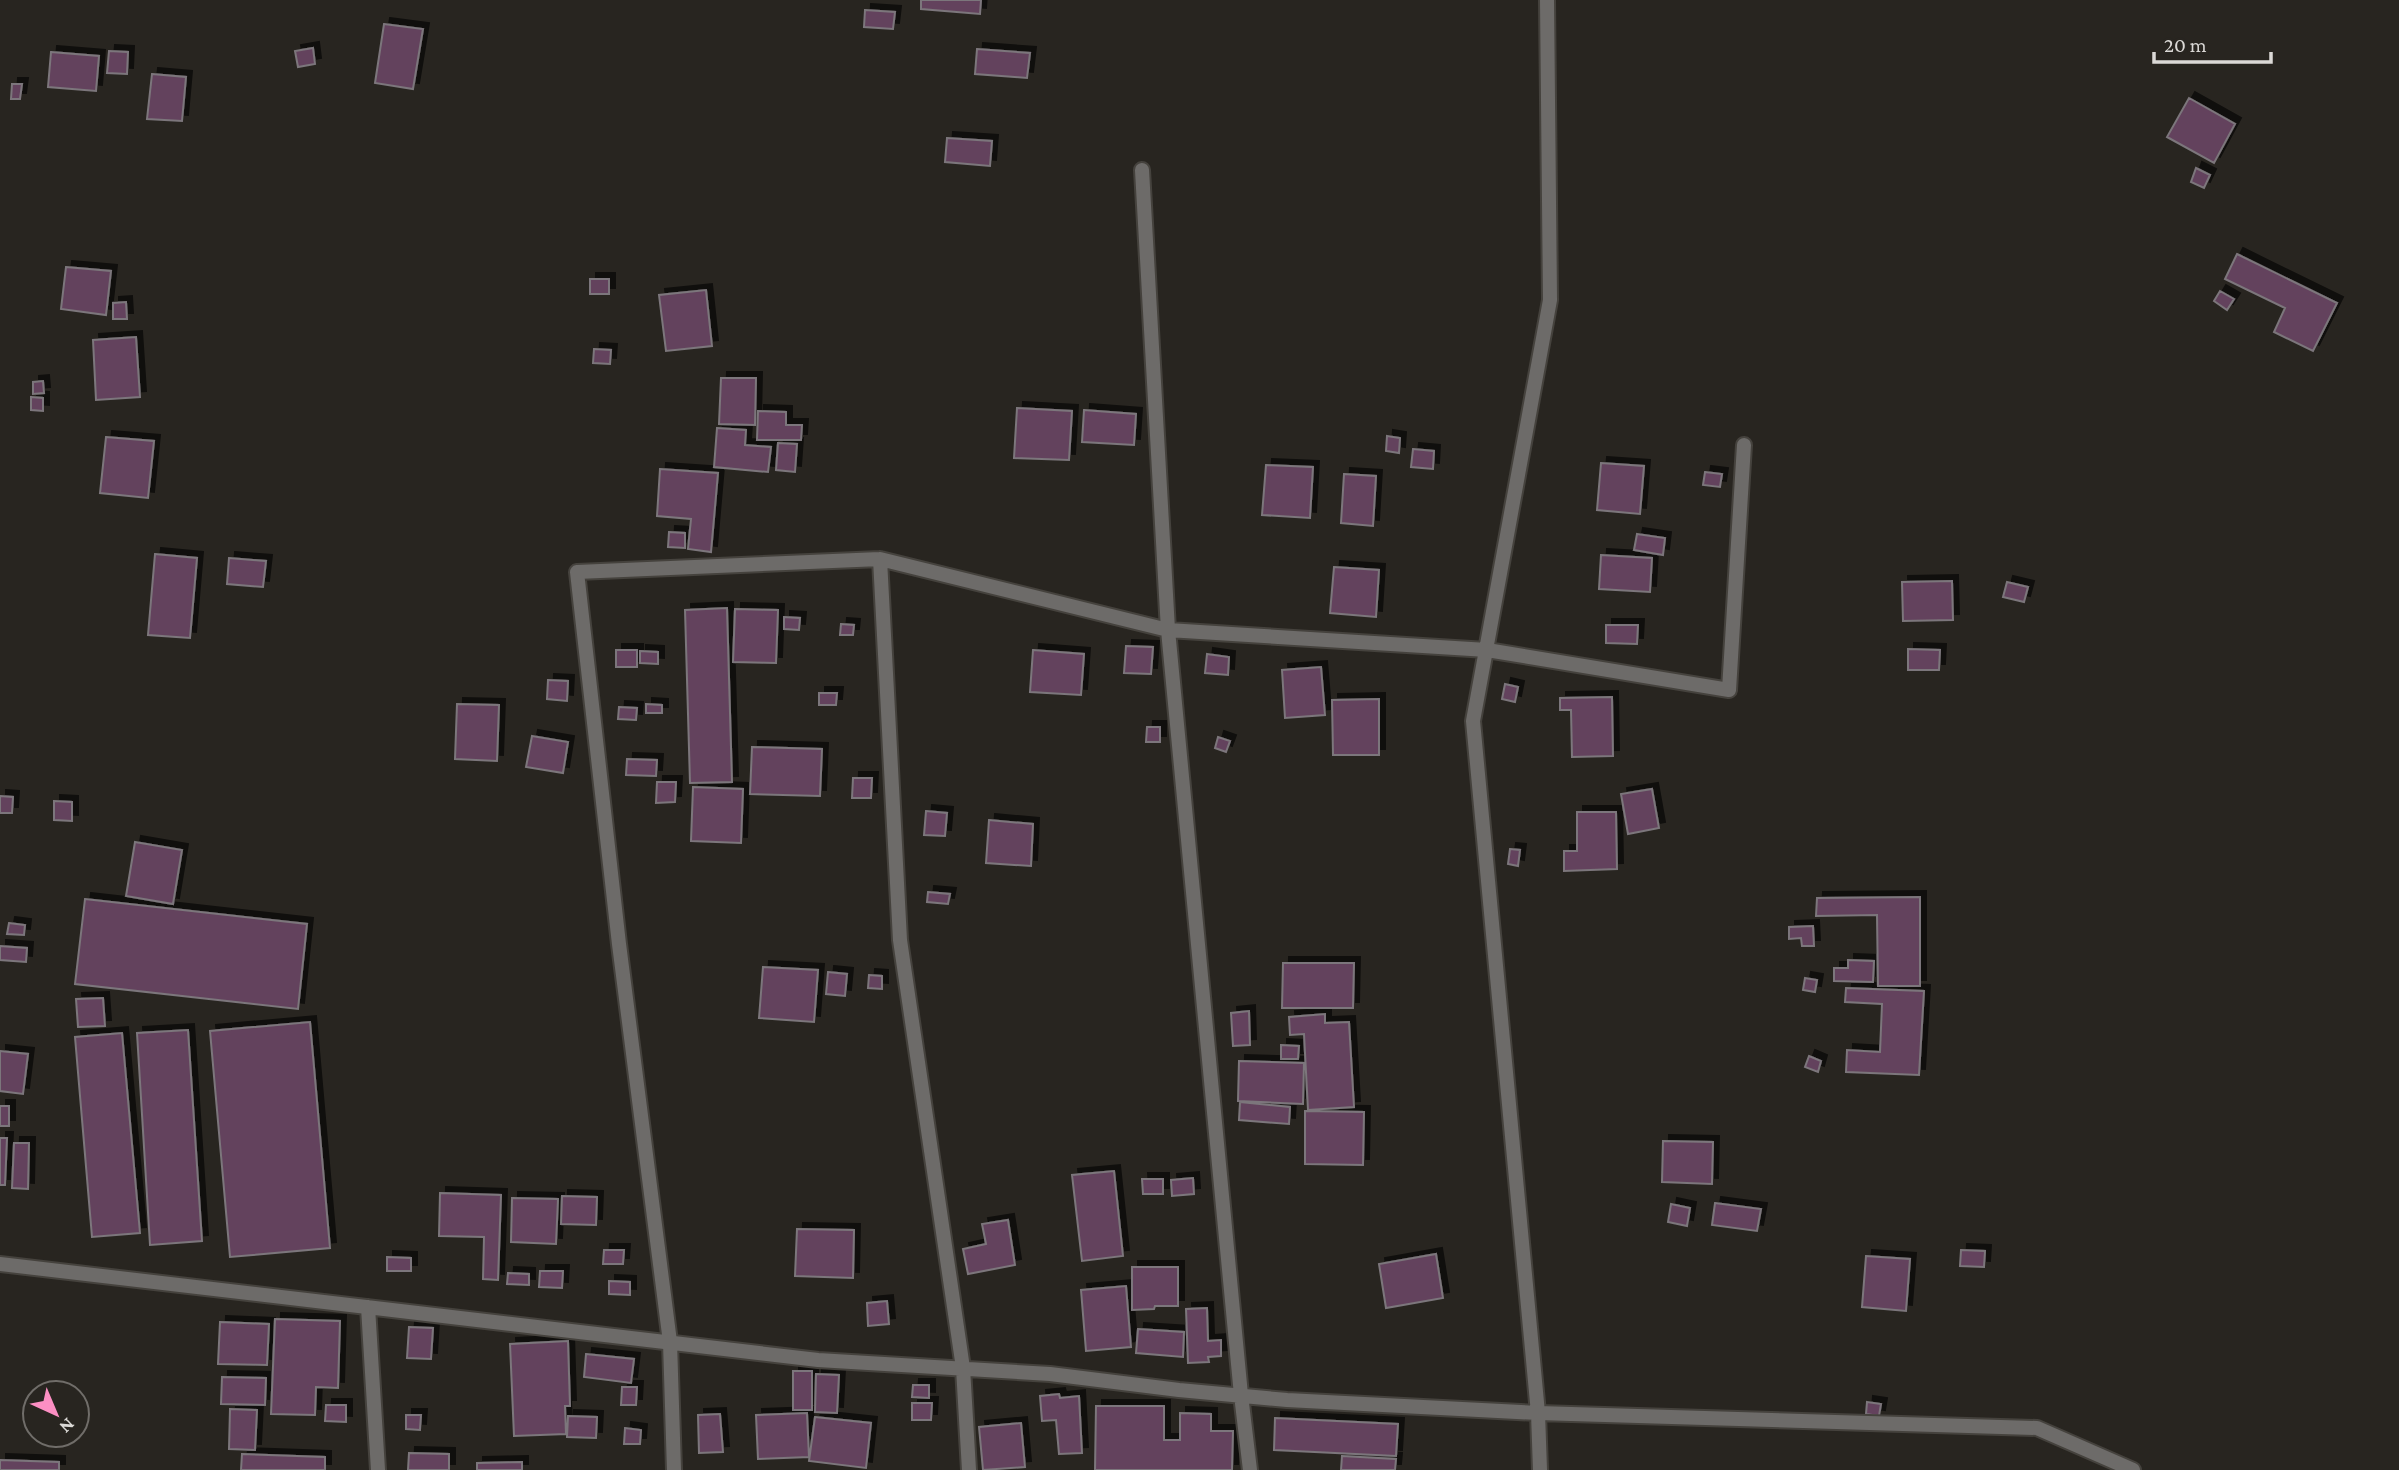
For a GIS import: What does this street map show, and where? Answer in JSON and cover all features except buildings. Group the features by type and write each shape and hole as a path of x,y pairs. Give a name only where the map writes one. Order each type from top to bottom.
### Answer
{"street":[{"path":"1539,1470 1538,1413 1473,721 1550,300 1547,0"},
{"path":"1142,170 1168,630 1250,1470"},
{"path":"674,1470 670,1342 619,944 577,572 880,559 1168,630 1487,650 1729,690 1744,445"},
{"path":"880,559 900,940 963,1368 969,1470"},
{"path":"0,1264 818,1360 1050,1374 1241,1395 1538,1413 2037,1428 2133,1470"},
{"path":"368,1307 378,1470"}]}
